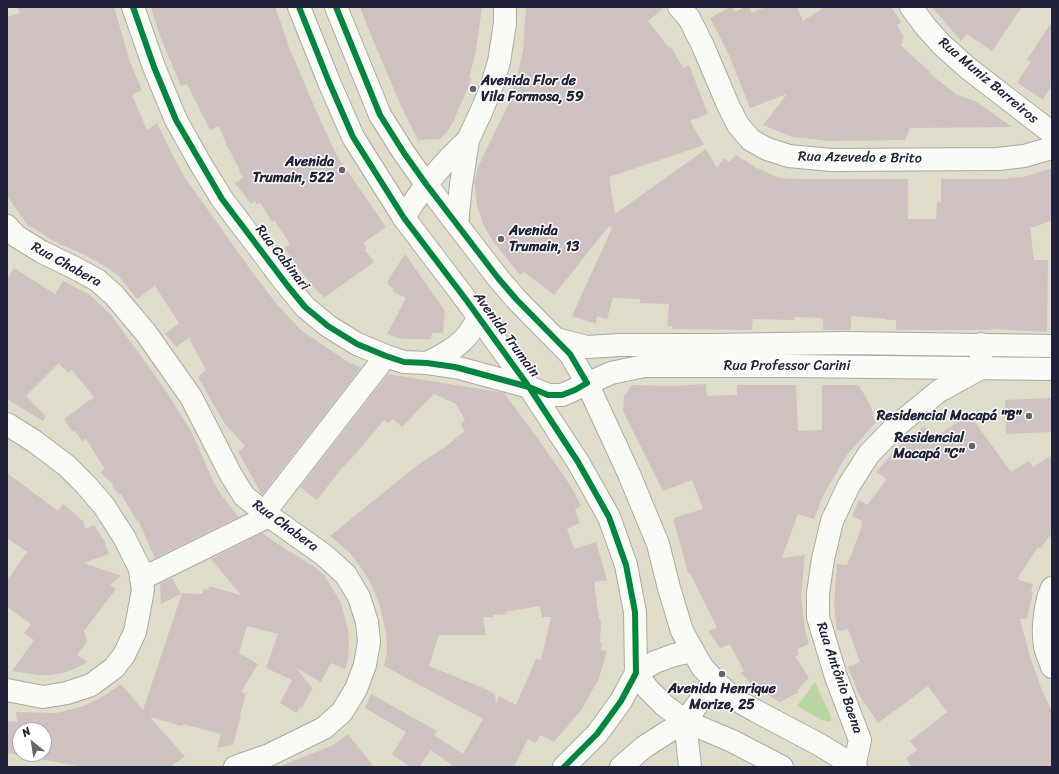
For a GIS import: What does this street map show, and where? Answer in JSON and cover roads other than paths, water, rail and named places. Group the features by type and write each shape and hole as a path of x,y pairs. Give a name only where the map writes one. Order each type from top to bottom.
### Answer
{"street":[{"name":"Rua Cabinari","path":"132,7 154,67 176,120 222,199 305,307 328,326 357,344 386,356 404,362 427,363 455,367 529,387"},
{"name":"Avenida Trumain","path":"298,7 353,137 404,218 529,387 578,462 609,518 626,564 635,612 636,673 621,701 597,734 564,767"},
{"name":"Avenida Trumain","path":"336,7 380,115 404,153 498,278 516,299 570,354 587,383 629,474 658,544 682,631 702,667 733,698 820,745 855,767"},
{"path":"457,224 468,140 491,88 499,62 505,7"},
{"name":"Rua Azevedo e Brito","path":"678,7 689,18 738,125 751,140 767,150 789,156 832,160 990,159 1024,156 1052,148"},
{"name":"Rua Muniz Barreiros","path":"911,7 942,45 1052,133"},
{"path":"404,218 413,201 426,184 448,158 468,140"},
{"name":"Rua Chabera","path":"7,226 16,236 42,252 97,280 114,295 146,333 191,397 231,475 244,496 266,515 324,555 346,575 359,597 367,622 369,642 365,665 356,689 342,712 324,728 269,755 235,767"},
{"path":"427,363 449,351 462,341 478,318"},
{"name":"Rua Professor Carini","path":"556,339 587,347 620,345 845,343 1052,346"},
{"path":"981,344 981,368"},
{"path":"141,579 266,515 386,356"},
{"name":"Rua Professor Carini","path":"529,387 548,395 562,395 611,373 644,366 1052,369"},
{"name":"Rua Antônio Baena","path":"855,767 860,740 836,677 818,617 818,592 823,559 832,521 849,485 869,454 895,427 939,391 981,368"},
{"path":"7,424 34,441 67,466 100,501 124,537 140,569 143,590 135,632 124,655 114,668 92,685 67,694 43,697 7,690"},
{"path":"1052,588 1048,598 1044,625 1045,646 1052,667"},
{"path":"693,651 655,662 636,673 648,689 664,705 685,721 782,767"},
{"path":"621,767 644,747 685,721 715,681"},
{"path":"685,721 690,767"}],"place":[{"name":"Avenida Flor de Vila Formosa, 59","path":"473,89"},
{"name":"Avenida Trumain, 522","path":"342,170"},
{"name":"Avenida Trumain, 13","path":"501,239"},
{"name":"Residencial Macapá \"B\"","path":"1029,416"},
{"name":"Residencial Macapá \"C\"","path":"972,446"},
{"name":"Avenida Henrique Morize, 25","path":"722,674"}]}
